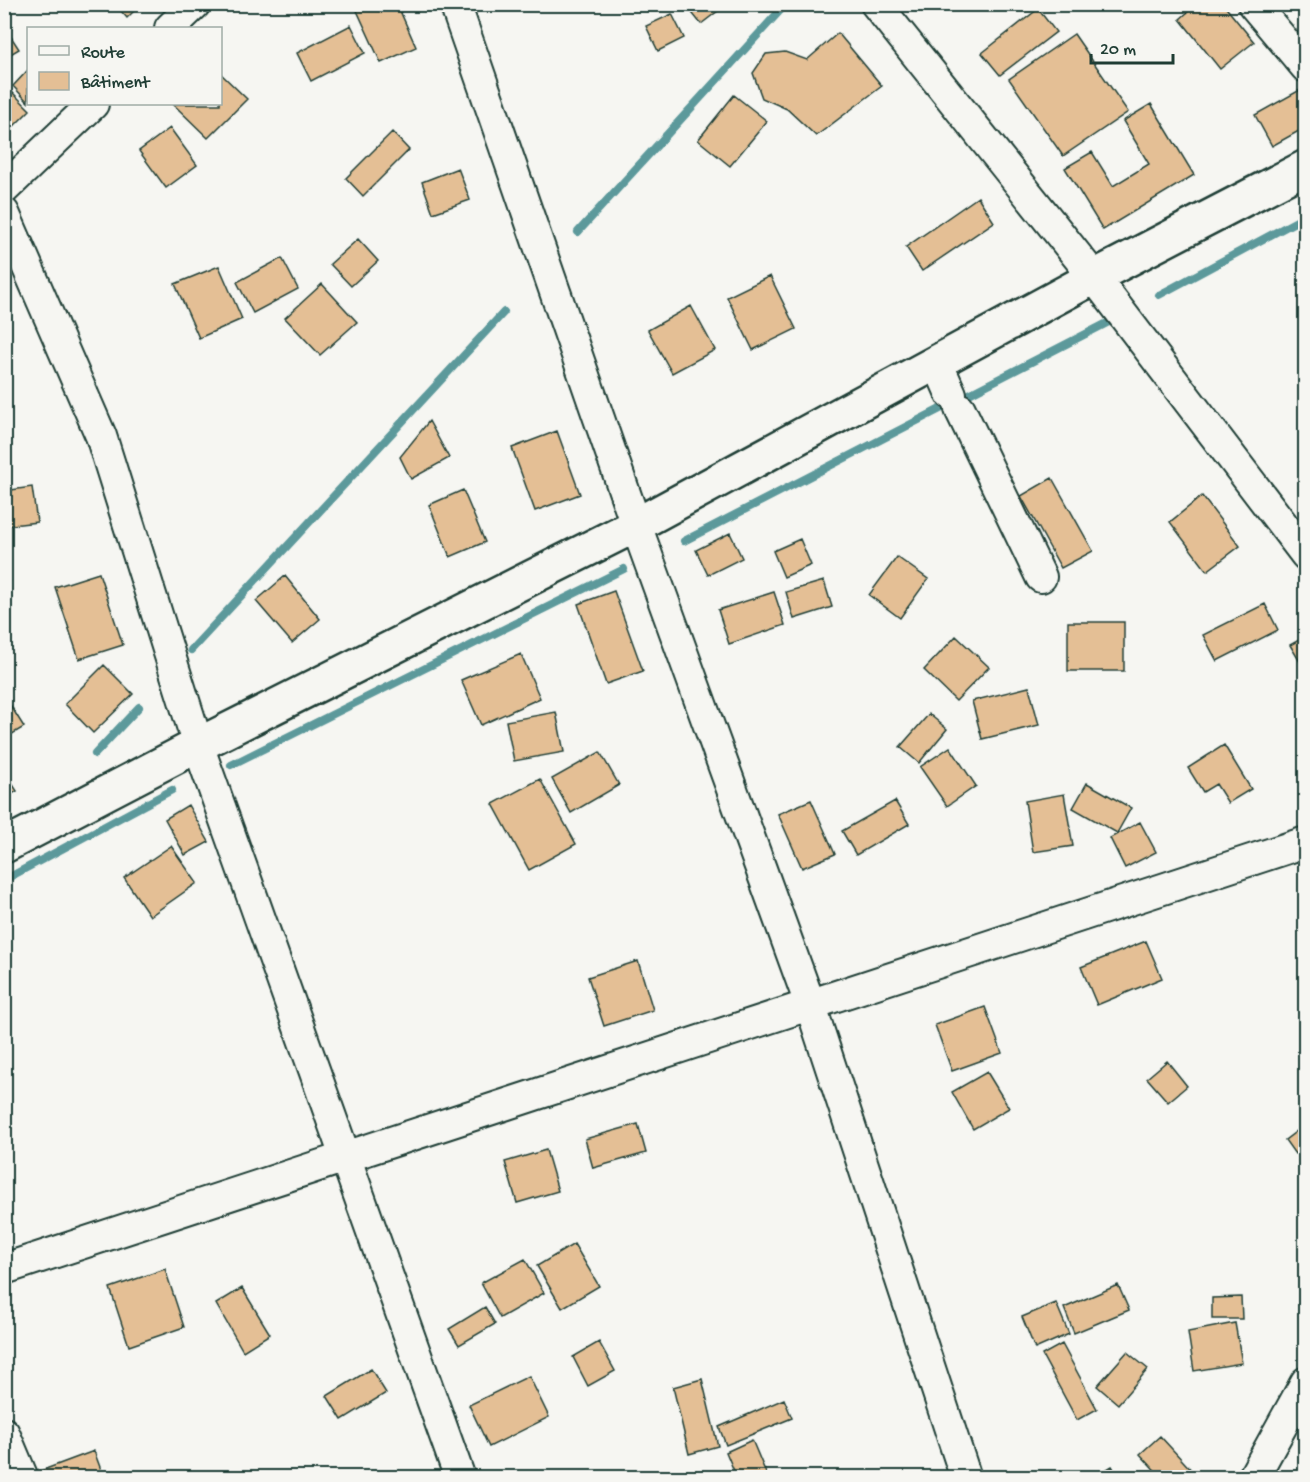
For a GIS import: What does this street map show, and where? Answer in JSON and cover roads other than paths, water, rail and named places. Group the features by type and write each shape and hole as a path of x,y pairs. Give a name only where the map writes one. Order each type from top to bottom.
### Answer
{"street":[{"path":"171,27 195,4"},
{"path":"455,4 636,525 810,1004 966,1478"},
{"path":"876,4 1094,277 1305,555"},
{"path":"1253,4 1305,66"},
{"path":"4,189 92,105"},
{"path":"4,846 198,745 636,525 1094,277 1305,167"},
{"path":"4,213 101,436 198,745 460,1478"},
{"path":"937,362 1041,577"},
{"path":"4,1269 1305,842"},
{"path":"1253,1478 1296,1425 1305,1382"},
{"path":"4,1433 23,1478"}],"waterway":[{"path":"578,232 786,4"},
{"path":"1159,295 1306,216"},
{"path":"191,650 504,312"},
{"path":"684,541 1109,322"},
{"path":"231,765 624,569"},
{"path":"95,754 139,707"},
{"path":"4,880 172,790"}]}
